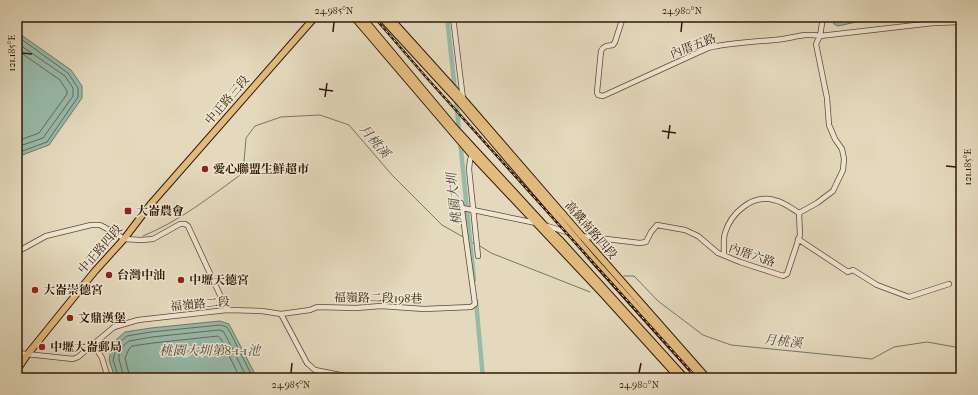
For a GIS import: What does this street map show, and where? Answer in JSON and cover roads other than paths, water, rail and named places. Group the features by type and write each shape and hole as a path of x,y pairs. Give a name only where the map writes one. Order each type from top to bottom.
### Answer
{"main road":[{"name":"中正路三段","path":"156,199 315,17"},
{"path":"354,17 466,148 602,293 679,378"},
{"path":"362,17 453,126 620,305 685,378"},
{"path":"380,17 451,93 462,99"},
{"path":"389,17 462,99"},
{"name":"高鐵南路四段","path":"462,99 532,187 572,234 700,378"},
{"name":"高鐵南路四段","path":"462,99 707,378"},
{"path":"532,187 552,201"},
{"path":"511,189 520,206"},
{"name":"中正路四段","path":"17,370 27,355 95,271 124,239 156,199"},
{"path":"602,293 620,305"},
{"path":"656,321 663,330 672,347"}],"street":[{"path":"452,17 462,99"},
{"name":"內厝五路","path":"623,17 615,42 613,45 605,46 600,52 598,95 603,96 708,48 722,45 811,34 820,36 933,23 961,22"},
{"path":"724,255 726,232 736,213 747,204 764,199 774,200 785,204 799,213 817,203 833,191 843,170 844,159 842,149 835,139 829,125 827,98 816,44 820,36 823,17"},
{"path":"472,154 469,169 478,256"},
{"name":"福嶺路二段198巷","path":"281,314 310,310 317,307 356,308 381,306 424,309 469,308 475,304 462,207 472,209"},
{"path":"472,209 536,223 572,234 581,235"},
{"name":"內厝六路","path":"581,235 640,243 646,242 651,232 657,225 685,230 698,236 718,253 783,276 787,274 800,235 799,213"},
{"path":"17,252 46,236 91,225 100,225 124,239 148,240 180,224 185,224 188,226 227,310"},
{"path":"798,239 848,272 853,270 876,285 909,297 949,284"},
{"name":"福嶺路二段","path":"17,353 73,359 94,345 114,328 138,320 227,310 262,311 281,314"},
{"path":"281,314 307,363 315,370 355,378"},
{"path":"94,345 102,358 108,378"}],"water":[{"path":"830,17 879,17 838,26 834,24"},
{"path":"17,32 71,70 82,86 82,98 49,145 17,157"},
{"name":"桃園大圳第8-1-1池","path":"220,321 229,324 257,378 115,378 109,360 111,350 117,339 125,332"}],"waterway":[{"name":"桃園大圳","path":"447,17 455,91"},
{"name":"桃園大圳","path":"456,98 459,133"},
{"name":"月桃溪","path":"143,236 182,216 243,173 246,138 255,126 281,117 320,115 349,125 392,175 442,225 465,238"},
{"name":"桃園大圳","path":"460,140 474,280"},
{"name":"月桃溪","path":"467,240 475,244"},
{"name":"月桃溪","path":"480,246 491,253 590,292"},
{"name":"月桃溪","path":"624,276 634,276 658,301 703,335 731,345 872,359 894,347 927,342 961,348"},
{"name":"桃園大圳","path":"476,301 483,378"}],"railway":[{"path":"374,17 426,77 697,378"}],"place":[{"name":"愛心聯盟生鮮超市","path":"205,169"},
{"name":"大崙農會","path":"128,211"},
{"name":"台灣中油","path":"109,275"},
{"name":"中壢天德宮","path":"181,280"},
{"name":"大崙崇德宮","path":"35,290"},
{"name":"文鼎漢堡","path":"70,318"},
{"name":"中壢大崙郵局","path":"42,347"}]}
